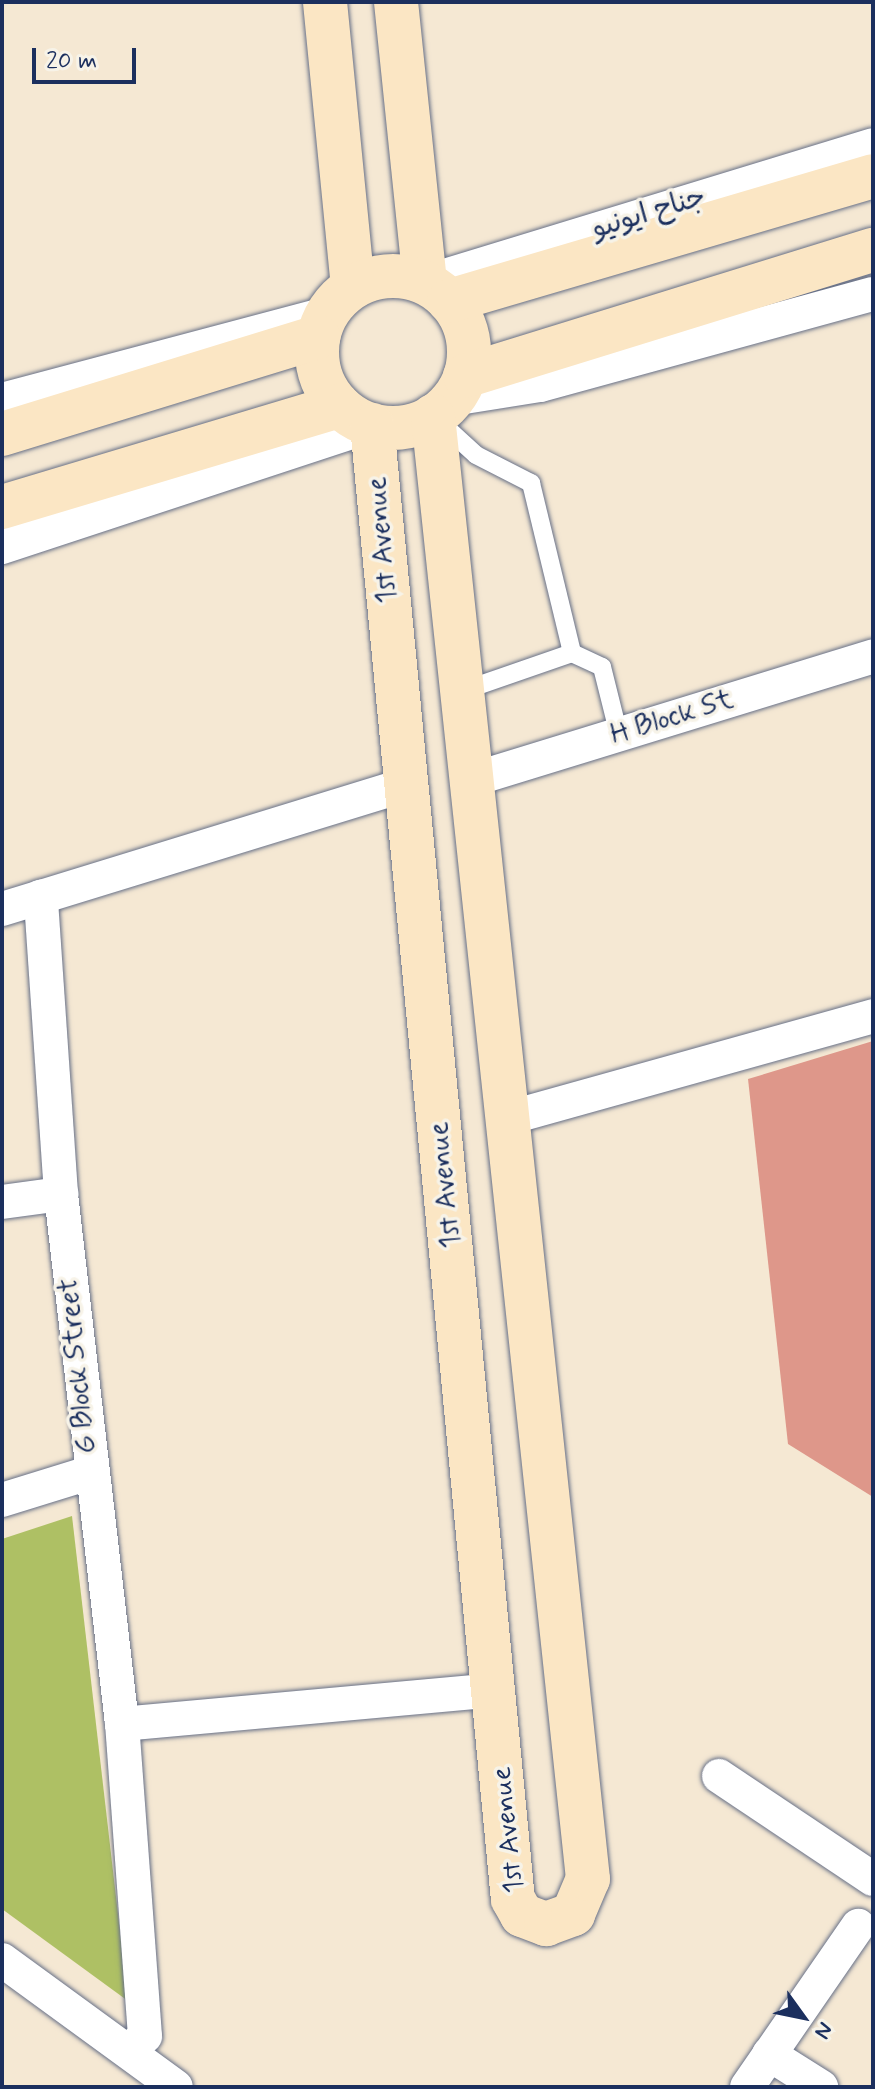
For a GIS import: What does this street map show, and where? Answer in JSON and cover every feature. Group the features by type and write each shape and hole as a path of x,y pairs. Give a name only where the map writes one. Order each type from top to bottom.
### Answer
{"street":[{"path":"325,2 332,313 317,362 355,415"},
{"path":"396,2 437,292"},
{"name":"جناح ایونیو","path":"437,292 873,145"},
{"name":"جناح ایونیو","path":"437,292 873,176"},
{"path":"2,507 355,415 393,428 450,397 873,250"},
{"path":"2,434 332,313 388,276 437,292 464,324 450,397"},
{"path":"450,397 540,385 873,294"},
{"path":"2,400 332,313"},
{"name":"1st Avenue","path":"355,415 410,841 448,1198 513,1899 535,1921 562,1920 582,1901 588,1879 462,691 450,397"},
{"path":"2,547 355,415"},
{"name":"H Block St","path":"471,780 873,656"},
{"path":"2,909 404,785"},
{"path":"410,841 476,829"},
{"name":"G Block Street","path":"41,897 61,1194 89,1473 122,1724 145,2036 129,2050"},
{"path":"508,1118 873,1016"},
{"path":"448,1198 516,1187"},
{"path":"2,1202 61,1194"},
{"path":"2,1500 89,1473"},
{"path":"122,1724 495,1690"},
{"path":"719,1776 873,1879"},
{"path":"747,2087 858,1926"},
{"path":"2,1960 176,2087"},
{"path":"769,2054 821,2087"}],"lane":[{"path":"450,397 476,455 531,483 572,653"},
{"path":"462,691 572,653 602,667 619,735"}],"green space":[{"path":"72,1516 128,2001 2,1909 2,1539"}],"building":[{"path":"873,1041 873,1497 788,1444 748,1079"}]}
